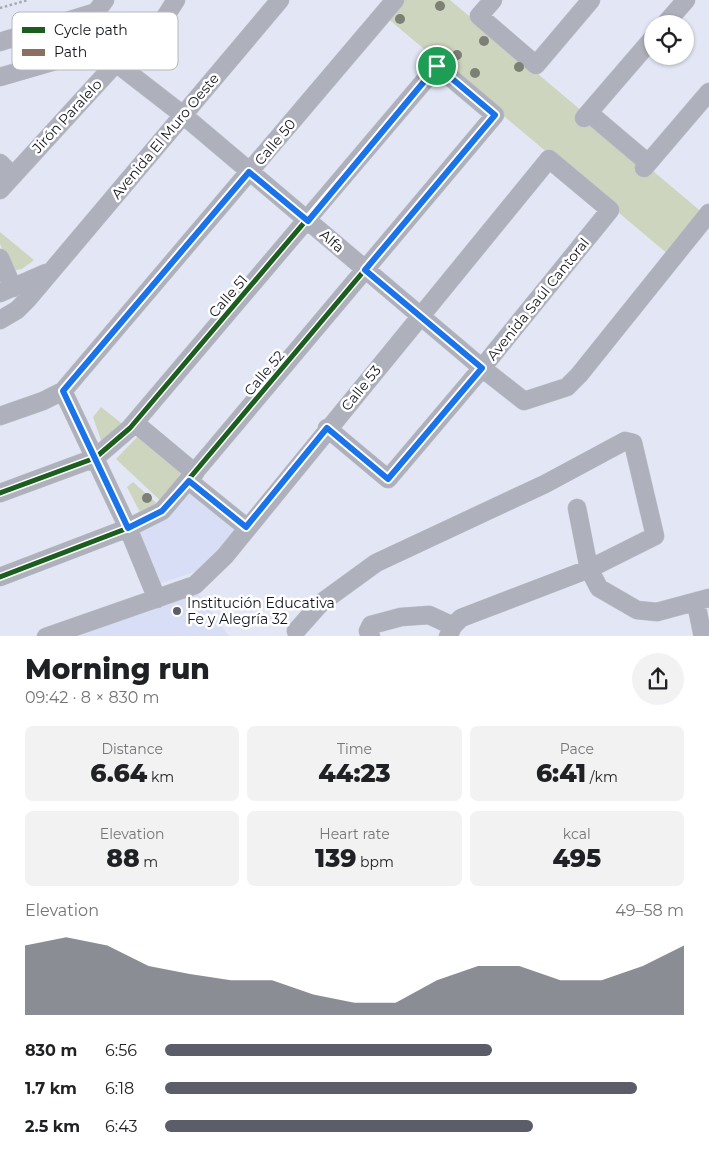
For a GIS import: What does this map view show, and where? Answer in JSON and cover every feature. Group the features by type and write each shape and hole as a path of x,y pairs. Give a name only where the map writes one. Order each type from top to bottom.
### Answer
{"street":[{"path":"96,12 106,0"},
{"name":"Jirón Paralelo","path":"168,12 176,0"},
{"name":"Avenida El Muro Oeste","path":"0,320 17,310 280,0"},
{"name":"Calle 50","path":"0,416 43,401 63,391 395,0"},
{"path":"492,0 479,16 536,66 591,0"},
{"path":"673,15 686,0"},
{"path":"0,42 12,38"},
{"path":"644,48 587,116 646,165 709,92"},
{"name":"Calle 51","path":"0,492 95,458 135,423 308,221 437,66 495,115"},
{"name":"Alfa","path":"0,77 24,70"},
{"name":"Jirón Paralelo","path":"0,190 110,70"},
{"name":"Alfa","path":"125,70 183,115 365,270 524,401 567,387 579,376 709,213"},
{"name":"Calle 52","path":"0,577 128,528 162,511 495,115"},
{"name":"Calle 53","path":"46,636 195,585 225,556 246,527 327,428 549,160 610,210"},
{"path":"0,163 12,175"},
{"name":"Avenida Saúl Cantoral","path":"327,428 388,479 482,368 610,210"},
{"path":"0,258 7,291"},
{"name":"Avenida El Muro Oeste","path":"7,291 49,272"},
{"path":"63,391 128,528 158,599"},
{"path":"135,423 246,527"},
{"path":"296,631 321,603 376,562 545,484 630,440 635,447 655,536 589,569 461,618 450,631 429,615 401,617 371,625 368,631 371,636"},
{"path":"578,508 589,569 599,588 637,610 657,612 703,600 703,636"}],"path":[{"path":"0,8 28,0"}],"shaded area":[{"path":"188,485 238,527 200,570 158,584 136,526"},
{"name":"Institución Educativa Fe y Alegría 32","path":"196,591 229,636 79,636"}],"green space":[{"path":"391,0 450,0 704,214 669,255 386,17"},
{"path":"0,232 34,260 22,269 11,271 0,244"},
{"path":"101,407 125,426 102,443 93,417"},
{"path":"139,435 187,479 164,504 116,459"},
{"path":"133,482 162,508 143,518 127,487"}],"marked path":[{"path":"189,481 246,527"}],"cycle path":[{"path":"0,493 95,458 130,428 437,66 495,115 162,511 128,528 0,577"}],"place":[{"name":"Institución Educativa Fe y Alegría 32","path":"177,611"}],"route":[{"path":"437,66 495,115 365,270 482,368 388,479 327,428 246,527 189,481 162,511 128,528 63,391 249,172 308,221 437,66"}]}
